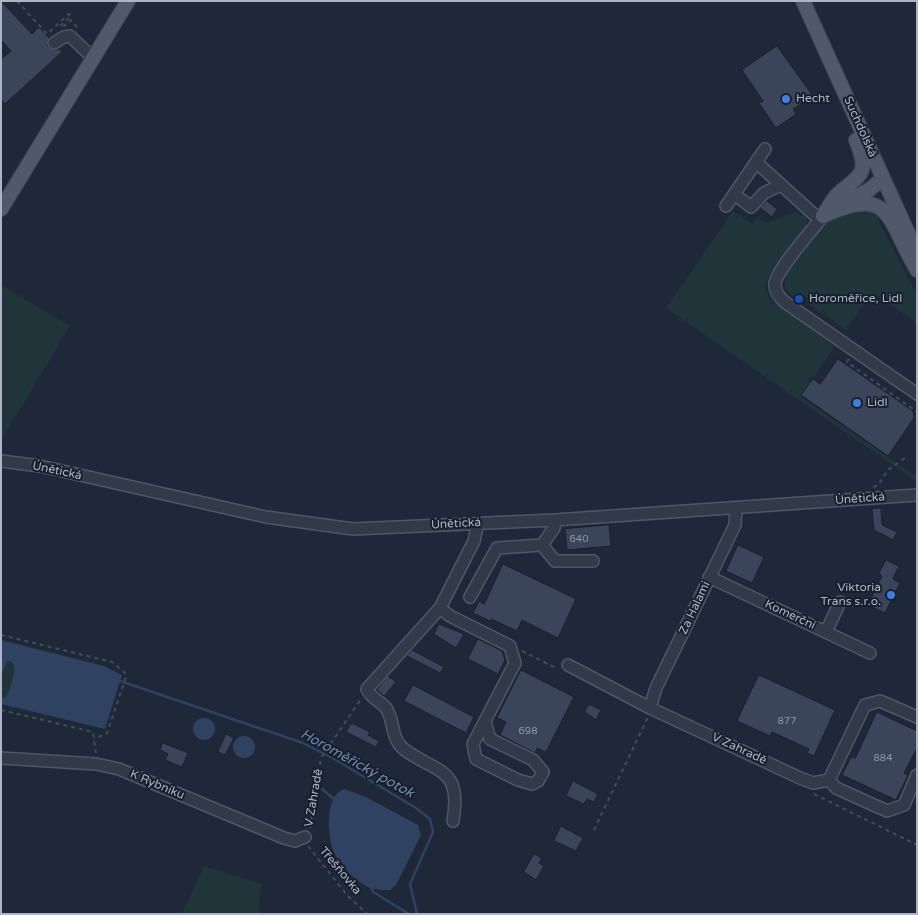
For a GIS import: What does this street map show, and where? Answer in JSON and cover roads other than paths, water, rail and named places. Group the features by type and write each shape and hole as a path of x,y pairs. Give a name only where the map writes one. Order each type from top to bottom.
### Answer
{"main road":[{"path":"1,209 128,1"},
{"name":"Suchdolská","path":"803,1 917,253"},
{"path":"825,216 835,198 853,183 861,170 863,161 850,125 842,87"},
{"path":"853,183 882,179"},
{"path":"825,216 869,190 882,179"},
{"path":"825,216 860,202 875,205 884,210 917,270"}],"street":[{"path":"54,38 70,36 94,58"},
{"path":"726,206 765,149"},
{"path":"756,162 781,185 825,216 784,267 775,284 776,291 786,303 917,394"},
{"path":"734,194 751,207 764,193 781,185"},
{"name":"Únětická","path":"1,461 40,466 266,517 353,529 555,520 917,495"},
{"name":"Za Halami","path":"650,708 656,688 735,525 736,508"},
{"path":"470,597 497,548 542,544 554,528 555,520"},
{"path":"453,821 454,794 448,775 441,769 404,749 395,738 386,708 370,697 367,689 440,608 474,541 478,523"},
{"path":"542,544 554,561 593,561"},
{"name":"Komerční","path":"709,577 870,652"},
{"path":"826,632 840,602"},
{"path":"440,608 450,616 510,646 515,663 473,744 476,759 518,780 532,784 538,781 543,772 532,760 490,740 485,721"},
{"name":"V Zahradě","path":"564,667 800,778 812,783 829,780"},
{"path":"917,717 880,701 865,705 829,780 836,788 887,811 904,805 917,775"},
{"name":"K Rybníku","path":"1,758 96,764 119,769 284,838 295,841 305,837"}],"water":[{"path":"1,640 104,666 122,675 105,729 1,704 1,698 5,698 11,685 14,670 12,662 7,661 1,676"},
{"path":"200,718 208,718 215,725 215,733 208,740 200,740 193,733 193,725"},
{"path":"240,736 248,736 255,743 255,751 248,758 240,758 233,751 233,743"},
{"path":"344,789 366,797 418,825 421,835 396,885 390,890 373,889 362,883 352,876 337,858 329,831 330,810 337,793"}],"waterway":[{"name":"Horoměřický potok","path":"120,681 303,743 336,760 416,808 430,819 433,832 410,884 417,914"},
{"path":"322,789 334,799"},
{"path":"371,887 373,892 409,914"}],"place":[{"name":"Hecht","path":"786,99"},
{"name":"Horoměřice, Lidl","path":"799,299"},
{"name":"Lidl","path":"857,403"},
{"name":"Viktoria Trans s.r.o.","path":"891,595"}]}
